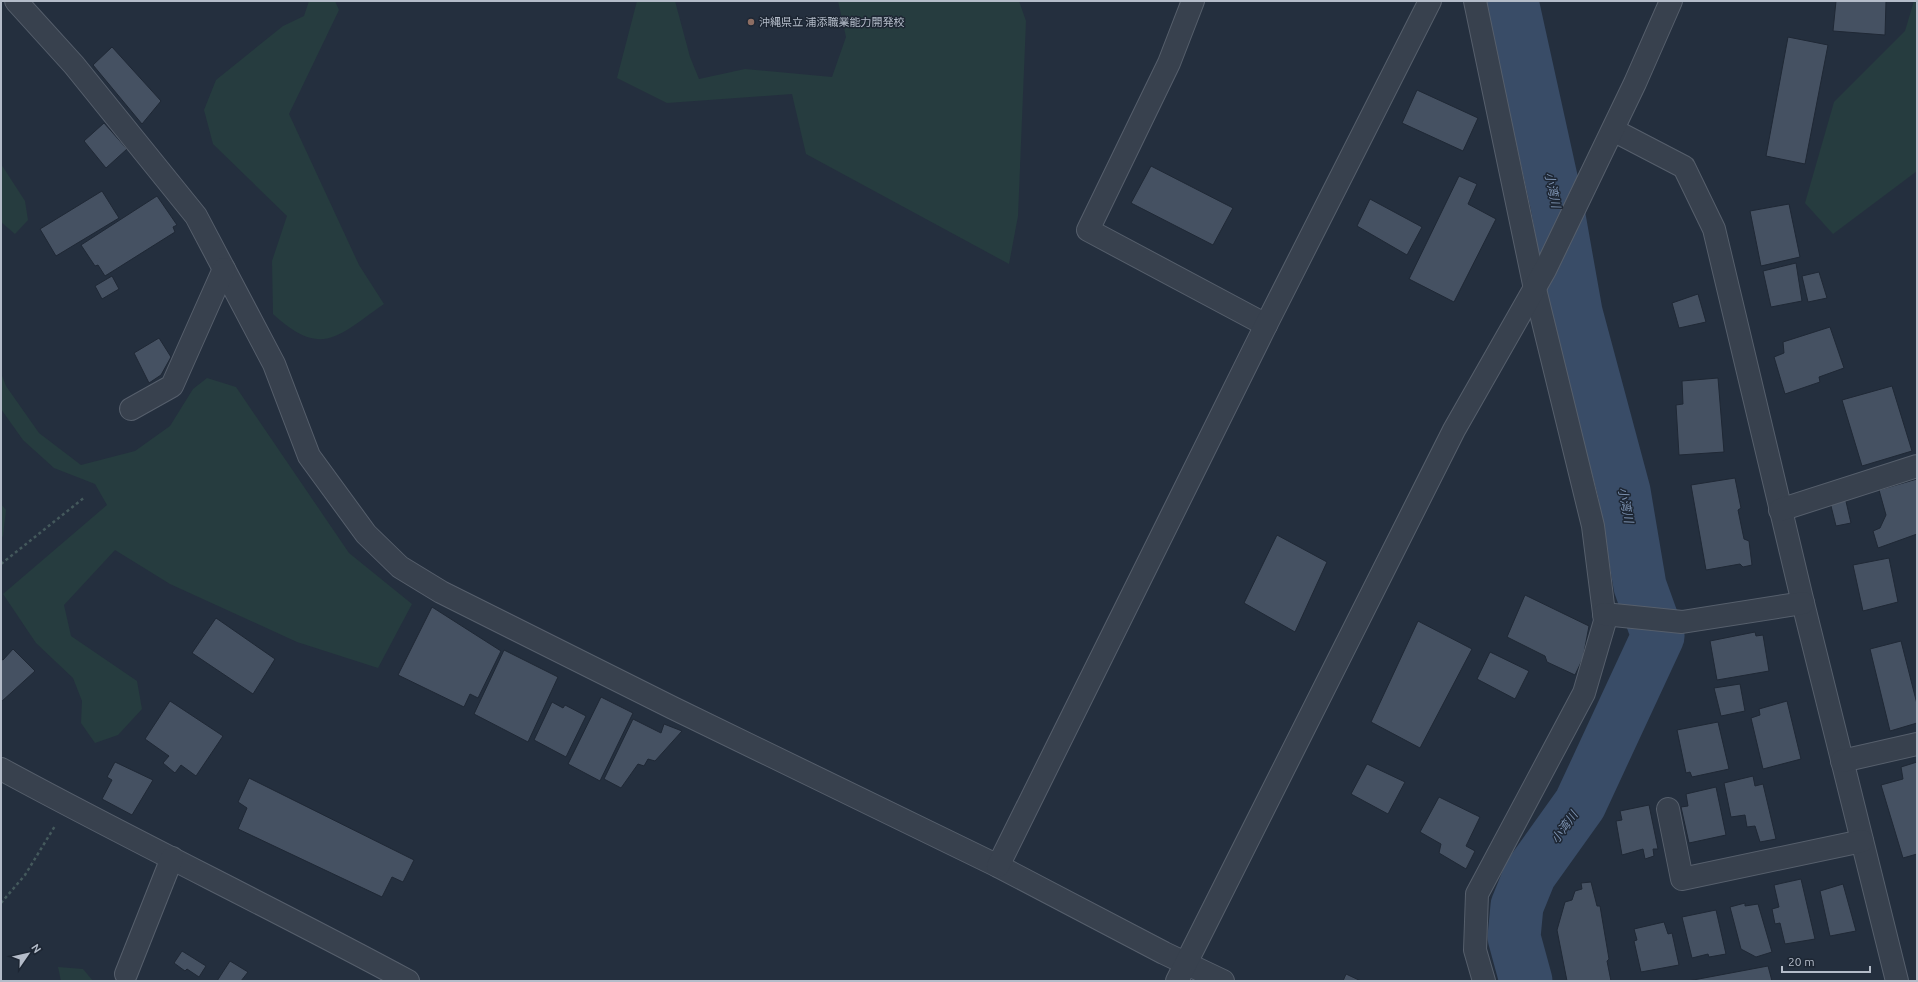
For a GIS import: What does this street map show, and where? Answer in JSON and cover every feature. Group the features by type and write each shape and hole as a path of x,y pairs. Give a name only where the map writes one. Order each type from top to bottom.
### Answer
{"street":[{"path":"16,1 74,65 196,216 274,364 309,456 366,534 400,567 441,592 680,712 998,866 1182,972 1223,981"},
{"path":"1193,1 1168,63 1088,230 1266,325"},
{"path":"998,866 1266,325 1430,1"},
{"path":"1475,1 1540,280 1593,526 1605,621 1584,693 1477,894 1475,950 1484,981"},
{"path":"1182,972 1454,430 1540,280 1613,130 1671,1"},
{"path":"1613,130 1684,167 1714,229 1802,603 1897,981"},
{"path":"131,409 172,386 224,269"},
{"path":"1780,510 1917,466"},
{"path":"1604,614 1682,622 1802,603"},
{"path":"1842,760 1917,744"},
{"path":"1,769 68,806 305,926 408,981"},
{"path":"1668,809 1682,879 1862,841"},
{"path":"126,974 172,858"}],"path":[{"path":"1,564 85,497"},
{"path":"1,903 25,875 68,806"}],"green space":[{"path":"309,1 335,1 339,10 289,114 359,265 384,304 342,333 330,338 318,339 305,336 290,328 273,314 272,261 287,216 213,144 204,110 216,80 283,26 304,16"},
{"path":"637,1 675,1 690,57 699,79 745,69 832,77 846,37 838,1 1019,1 1026,21 1018,216 1009,264 806,154 792,94 667,103 617,78"},
{"path":"1914,1 1917,1 1917,171 1833,234 1805,203 1834,102 1905,31"},
{"path":"1,164 25,201 28,220 15,234 1,222"},
{"path":"1,373 6,386 39,433 81,465 135,451 170,426 193,389 207,378 236,387 349,553 412,604 378,668 297,642 170,584 115,550 64,605 71,636 137,681 142,709 118,735 95,743 81,723 82,701 73,678 36,643 3,594 107,505 95,484 54,468 23,440 1,409"},
{"path":"1,504 6,510 3,536 1,538"},
{"path":"58,967 83,969 93,981 61,981"}],"building":[{"path":"1836,1 1886,1 1885,35 1833,31"},
{"path":"1788,37 1828,45 1805,164 1766,156"},
{"path":"112,47 161,101 142,124 93,65"},
{"path":"1417,90 1478,118 1463,151 1402,123"},
{"path":"104,123 127,149 106,168 84,141"},
{"path":"1151,166 1233,208 1213,245 1131,203"},
{"path":"1459,176 1477,184 1468,204 1496,219 1454,302 1409,279"},
{"path":"102,191 119,218 56,256 40,229"},
{"path":"157,196 177,225 173,227 175,232 105,276 98,265 95,266 81,245"},
{"path":"1370,199 1422,227 1407,255 1357,226"},
{"path":"1789,204 1800,257 1761,266 1750,211"},
{"path":"1796,263 1802,301 1771,307 1763,271"},
{"path":"1819,272 1827,298 1808,302 1802,276"},
{"path":"112,276 119,289 102,299 95,286"},
{"path":"1698,294 1706,322 1679,328 1672,303"},
{"path":"1830,327 1844,368 1819,377 1820,382 1785,394 1774,357 1784,353 1783,342"},
{"path":"159,338 171,357 161,375 149,383 134,353"},
{"path":"1718,378 1724,452 1679,455 1676,405 1683,404 1682,381"},
{"path":"1892,386 1912,451 1862,466 1842,400"},
{"path":"1735,478 1741,508 1738,510 1744,539 1749,541 1752,565 1743,567 1740,564 1706,570 1691,485"},
{"path":"1917,479 1917,534 1878,548 1873,531 1880,528 1886,515 1879,490"},
{"path":"1845,497 1851,523 1836,526 1830,502"},
{"path":"1277,535 1327,562 1295,632 1244,603"},
{"path":"1889,558 1898,602 1863,611 1853,565"},
{"path":"1525,595 1589,626 1583,658 1575,675 1547,662 1545,656 1507,637"},
{"path":"432,607 501,651 478,698 470,694 464,707 398,675"},
{"path":"216,618 275,659 253,694 192,653"},
{"path":"1418,621 1472,649 1420,748 1371,722"},
{"path":"1755,632 1756,636 1763,635 1769,671 1717,680 1710,641"},
{"path":"1901,641 1917,704 1917,723 1890,731 1870,649"},
{"path":"13,649 35,671 1,702 1,659 3,660"},
{"path":"504,650 558,677 528,742 474,714"},
{"path":"1490,652 1529,671 1515,699 1477,679"},
{"path":"1740,684 1745,711 1721,716 1714,688"},
{"path":"601,697 633,713 600,781 568,764"},
{"path":"170,701 223,736 196,776 181,765 175,773 163,763 169,756 145,739"},
{"path":"1787,701 1801,759 1763,769 1751,718 1760,715 1759,709"},
{"path":"552,702 563,708 565,705 586,716 566,757 534,740"},
{"path":"633,719 661,733 664,724 682,731 655,761 648,759 644,766 638,764 621,788 604,779"},
{"path":"1718,722 1729,769 1692,777 1690,772 1686,773 1677,730"},
{"path":"115,762 153,780 132,815 102,799 112,780 107,777"},
{"path":"1917,762 1917,854 1903,858 1881,785 1903,779 1901,767"},
{"path":"1367,764 1405,782 1388,814 1351,794"},
{"path":"1753,776 1755,786 1763,784 1776,839 1760,842 1755,826 1747,827 1745,815 1731,817 1724,783"},
{"path":"249,778 414,860 403,882 392,877 382,897 238,829 247,808 238,802"},
{"path":"1716,787 1726,835 1689,843 1681,807 1688,806 1686,794"},
{"path":"1439,797 1480,817 1466,846 1475,851 1466,869 1439,853 1441,844 1420,832"},
{"path":"1649,805 1658,849 1653,849 1654,856 1645,859 1643,849 1622,855 1616,821 1622,820 1620,811"},
{"path":"1801,879 1815,939 1785,944 1780,923 1775,924 1772,909 1779,907 1774,885"},
{"path":"1591,882 1597,906 1600,906 1609,959 1607,961 1611,981 1567,981 1557,930 1565,902 1572,900 1575,891 1582,889 1581,883"},
{"path":"1843,884 1856,931 1830,936 1820,891"},
{"path":"1745,903 1745,906 1758,904 1772,952 1756,957 1741,949 1730,907"},
{"path":"1716,910 1726,954 1709,957 1708,954 1692,958 1682,917"},
{"path":"1664,922 1668,934 1672,933 1679,965 1641,972 1634,941 1637,940 1634,929"},
{"path":"182,951 206,966 199,977 187,969 185,971 174,963"},
{"path":"230,961 248,972 241,981 217,981"},
{"path":"1768,966 1772,981 1688,981"},
{"path":"1346,974 1361,981 1343,981"}],"waterway":[{"name":"小湾川","path":"1512,1 1557,205 1576,312 1624,491 1640,586 1658,636 1580,804 1530,874 1517,906 1514,937 1526,981"}],"place":[{"name":"沖縄県立 浦添職業能力開発校","path":"751,22"}]}
